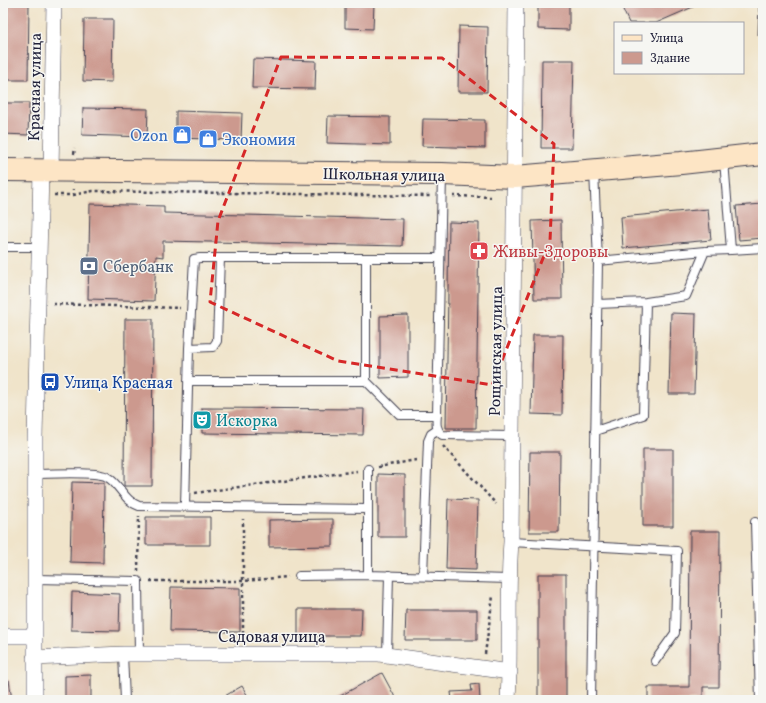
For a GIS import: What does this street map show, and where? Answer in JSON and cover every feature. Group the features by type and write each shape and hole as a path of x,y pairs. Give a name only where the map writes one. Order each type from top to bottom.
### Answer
{"street":[{"name":"Красная улица","path":"35,700 35,474 38,247 46,171 54,3"},
{"name":"Рощинская улица","path":"508,700 510,672 509,578 511,542 516,3"},
{"name":"Школьная улица","path":"3,170 442,174 515,177 594,171 763,154"},
{"path":"3,636 35,636"},
{"name":"Садовая улица","path":"34,658 123,654 387,655 510,672"}],"lane":[{"path":"724,158 731,250"},
{"path":"591,700 598,261 594,171"},
{"path":"423,576 428,441 434,432 437,415 442,174"},
{"path":"3,247 38,247"},
{"path":"598,261 705,251 763,248"},
{"path":"597,304 646,302 686,296 705,251"},
{"path":"185,506 190,308 194,260 220,258 440,258"},
{"path":"189,348 213,347 217,341 220,258"},
{"path":"366,259 366,381"},
{"path":"595,430 643,415 646,302"},
{"path":"188,381 366,381 400,414 437,415"},
{"path":"434,432 442,436 512,436"},
{"path":"368,469 368,574"},
{"path":"35,474 103,475 114,483 131,503 138,506 368,509"},
{"path":"756,522 760,700"},
{"path":"511,542 593,548 677,551 675,633 655,661"},
{"path":"299,576 368,574 509,578"},
{"path":"387,655 389,575"},
{"path":"35,579 138,581 139,655"},
{"path":"123,654 125,700"}],"path":[{"path":"73,195 93,191 491,197"},
{"path":"38,304 190,308"},
{"path":"434,432 496,505"},
{"path":"185,495 368,469 427,458"},
{"path":"138,506 138,581 243,581 299,576"},
{"path":"243,654 244,507"}],"highlighted area":[{"path":"281,57 442,58 554,144 550,241 492,385 338,361 210,302 218,221"}],"building":[{"path":"3,3 29,3 28,80 3,80"},
{"path":"345,3 374,3 373,29 345,28"},
{"path":"538,3 569,3 569,30 538,29"},
{"path":"620,3 702,3 658,22 629,22"},
{"path":"759,3 763,3 763,36 758,35"},
{"path":"84,19 113,19 112,82 83,81"},
{"path":"459,26 488,27 487,92 458,92"},
{"path":"253,59 316,61 315,89 252,88"},
{"path":"542,60 574,60 572,148 541,148"},
{"path":"3,103 29,103 28,135 3,134"},
{"path":"83,108 148,109 147,137 82,135"},
{"path":"176,111 242,113 241,140 176,138"},
{"path":"328,116 390,117 390,145 327,143"},
{"path":"423,119 485,120 485,148 422,146"},
{"path":"90,204 164,206 164,213 403,219 402,246 163,241 163,257 156,256 154,301 88,299"},
{"path":"763,204 763,238 739,240 736,206"},
{"path":"708,209 711,240 623,248 621,217"},
{"path":"561,220 562,299 534,299 532,221"},
{"path":"449,222 479,223 476,428 446,428"},
{"path":"671,313 696,314 694,394 669,394"},
{"path":"408,315 408,377 380,378 380,316"},
{"path":"125,319 153,319 152,486 124,486"},
{"path":"533,335 563,335 562,415 531,414"},
{"path":"202,408 364,409 363,435 202,433"},
{"path":"643,449 673,449 673,526 643,526"},
{"path":"530,452 560,452 559,532 529,532"},
{"path":"378,474 405,475 405,537 378,537"},
{"path":"72,482 104,483 103,563 70,562"},
{"path":"448,499 478,500 476,570 446,569"},
{"path":"146,517 210,517 210,545 146,545"},
{"path":"333,519 333,546 269,547 269,520"},
{"path":"690,531 720,531 719,687 703,687 703,700 648,700 648,687 689,687"},
{"path":"538,574 566,574 566,700 538,700"},
{"path":"171,587 240,588 240,632 170,631"},
{"path":"72,592 120,594 119,631 71,630"},
{"path":"298,609 362,609 361,636 298,636"},
{"path":"406,610 477,610 477,640 405,640"},
{"path":"382,673 396,699 333,700"},
{"path":"91,675 91,700 65,700 65,676"},
{"path":"9,680 12,700 3,700 3,681"},
{"path":"479,684 480,700 452,700 451,692 472,691 471,685"},
{"path":"242,686 250,700 218,700"}],"place":[{"name":"Ozon","path":"182,135"},
{"name":"Экономия","path":"208,139"},
{"name":"Живы-Здоровы","path":"479,251"},
{"name":"Сбербанк","path":"89,266"},
{"name":"Улица Красная","path":"50,382"},
{"name":"Искорка","path":"202,420"}]}
